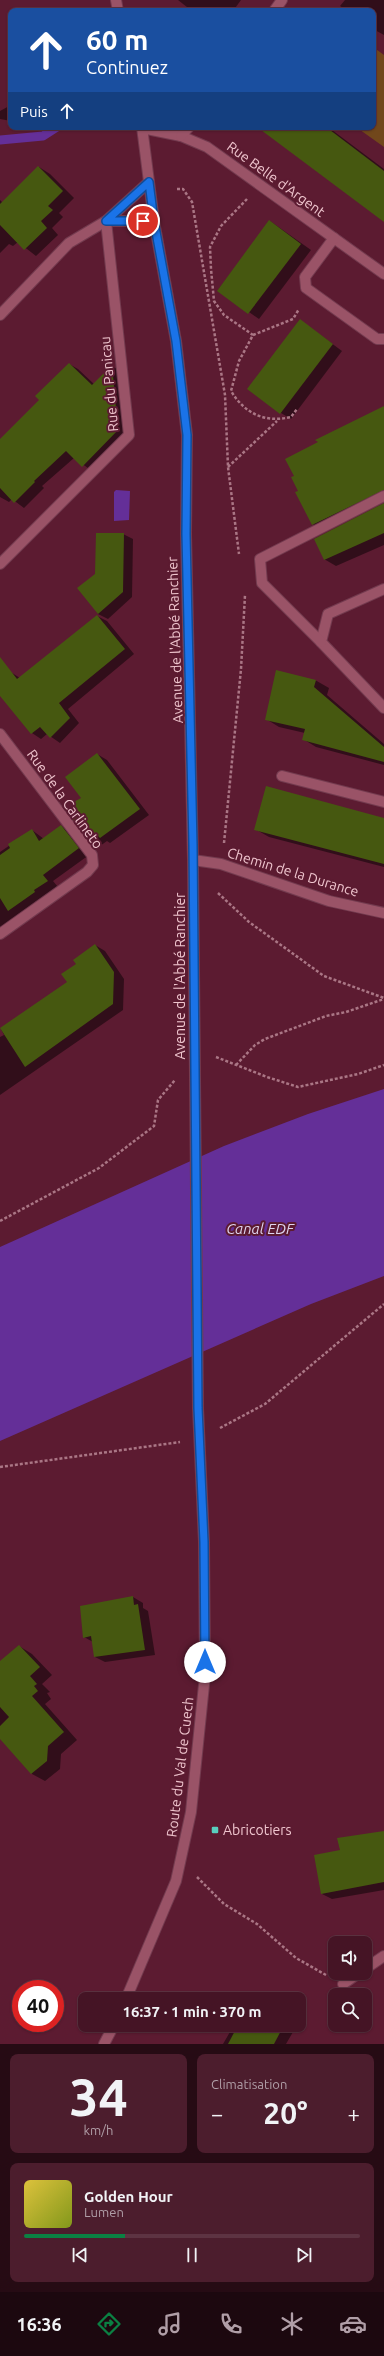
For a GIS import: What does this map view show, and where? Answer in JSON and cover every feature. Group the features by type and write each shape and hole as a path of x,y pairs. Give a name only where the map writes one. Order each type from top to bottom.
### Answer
{"street":[{"name":"Avenue de l'Abbé Ranchier","path":"142,130 154,221 176,341 187,435 186,534 193,860 198,1408"},
{"name":"Rue Belle d'Argent","path":"152,130 181,136 207,147 384,274"},
{"path":"181,136 186,130"},
{"path":"0,315 69,243 106,221 149,182"},
{"path":"106,221 154,221"},
{"name":"Rue du Panicau","path":"0,564 129,435 106,221"},
{"path":"334,238 305,278 306,288 376,340 384,339"},
{"path":"384,496 260,559 262,583 384,708"},
{"path":"321,642 328,614 384,589"},
{"name":"Rue de la Carlineto","path":"0,734 92,855 93,865 87,872 0,934"},
{"path":"282,776 384,802"},
{"name":"Chemin de la Durance","path":"193,860 221,864 329,901 384,913"},
{"name":"Route du Val de Cuech","path":"129,1992 176,1881 191,1812 205,1675 204,1542 198,1408"},
{"path":"372,1964 384,1956"},
{"path":"342,1984 348,1980"},
{"path":"104,2044 110,2032"}],"path":[{"path":"177,189 183,189 192,202 225,395 228,467 240,558"},
{"path":"250,196 220,226 210,247 210,254 214,301 224,315 252,335"},
{"path":"297,409 291,417 277,420 257,417 238,401 232,391 239,361 252,335 293,319 311,292"},
{"path":"228,467 277,420"},
{"path":"224,843 241,669 245,593"},
{"path":"218,893 249,922 324,976 384,998"},
{"path":"236,1065 255,1045 265,1039 326,1016 346,1012 384,998"},
{"path":"0,1221 98,1168 154,1126 158,1100 195,1051 298,1086 358,1074 384,1065"},
{"path":"0,1467 199,1440 265,1404 384,1304"},
{"path":"180,1861 224,1904 257,1924 296,1958 342,1984"}],"shaded area":[{"path":"376,49 384,55 384,147 360,130 376,130"}],"water":[{"path":"116,490 130,491 129,520 114,521 114,492"},
{"name":"Canal EDF","path":"384,1089 384,1276 311,1304 0,1441 0,1247 224,1146 308,1114"}],"building":[{"path":"261,130 330,130 384,171 384,222"},
{"path":"38,166 63,191 48,206 53,210 41,221 47,228 24,250 0,225 0,204"},
{"path":"269,220 301,244 248,314 217,291"},
{"path":"300,319 333,344 280,414 247,389"},
{"path":"69,363 92,385 112,365 118,430 82,467 66,451 34,481 35,482 14,503 0,488 0,439 39,400 35,396"},
{"path":"384,406 384,490 312,525 295,492 298,491 291,477 294,476 285,459 318,442 315,440"},
{"path":"384,503 384,533 324,560 314,539"},
{"path":"96,533 124,533 123,592 98,614 77,588 95,574"},
{"path":"97,615 125,649 59,703 70,718 50,738 40,727 31,734 0,696 0,657 17,679"},
{"path":"276,670 316,680 314,687 384,747 384,762 302,740 305,729 265,720"},
{"path":"97,753 140,809 100,838 97,835 89,841 72,818 79,812 72,803 81,798 65,777"},
{"path":"266,786 384,818 384,864 254,830"},
{"path":"61,825 79,848 43,875 48,881 8,911 0,898 0,855 10,848 8,844 32,829 39,841"},
{"path":"95,944 114,972 113,1004 25,1067 0,1028 67,982 61,974 76,964 73,960"},
{"path":"133,1596 134,1605 138,1604 145,1650 94,1657 91,1636 83,1638 80,1606"},
{"path":"19,1645 40,1667 30,1676 37,1684 34,1686 38,1691 32,1696 64,1732 48,1746 47,1761 31,1774 0,1739 0,1726 9,1717 0,1707 0,1661"},
{"path":"384,1831 384,1882 321,1894 314,1855 340,1850 337,1838"},
{"path":"234,2032 280,2032 274,2044 228,2044"}],"waterway":[{"path":"0,140 43,136 52,130"}],"place":[{"name":"Abricotiers","path":"215,1830"}],"route":[{"path":"143,221 106,221 149,182 154,221 176,341 187,435 186,534 193,845 198,1408 204,1542 205,1662"}]}
